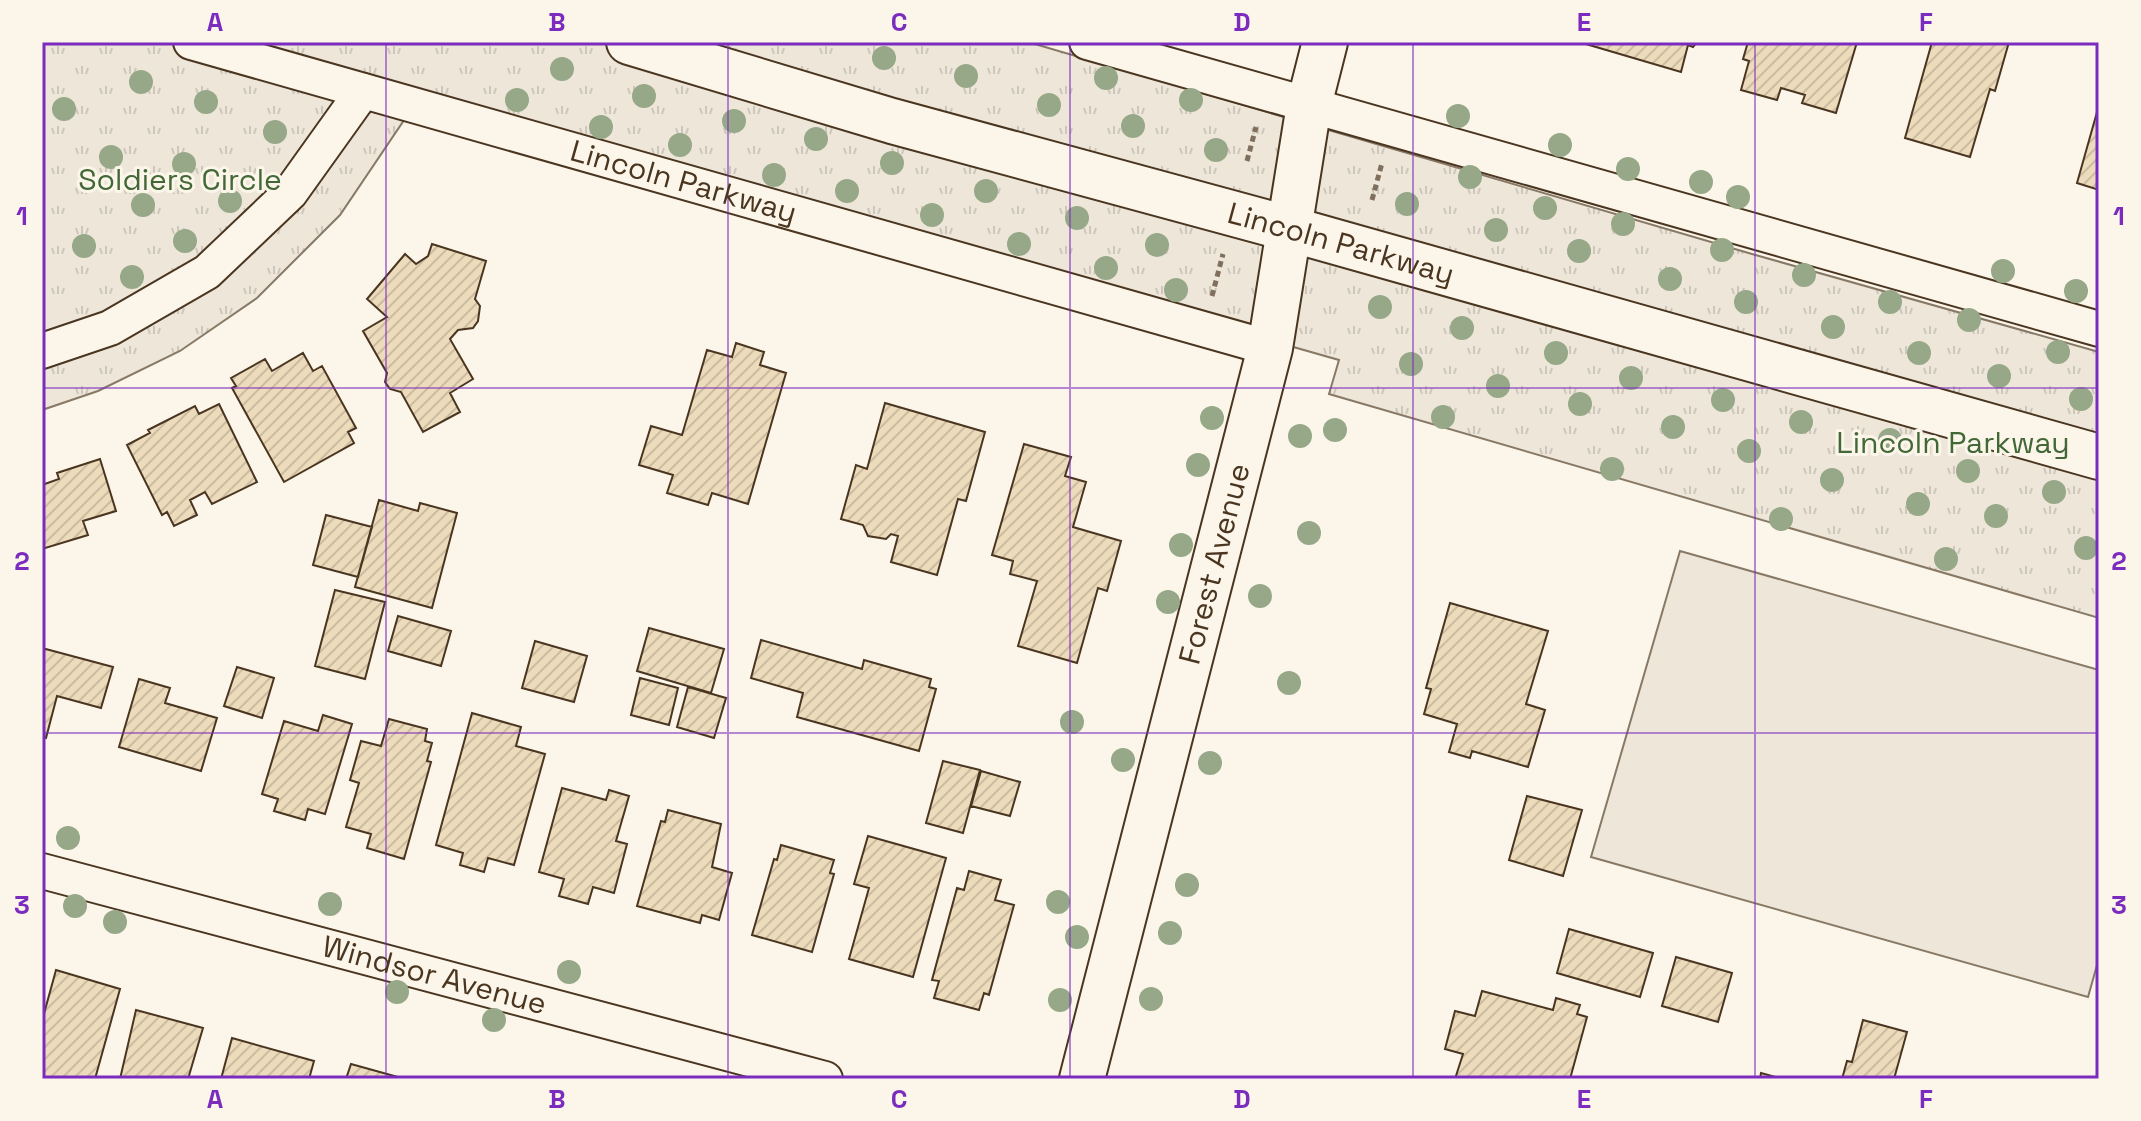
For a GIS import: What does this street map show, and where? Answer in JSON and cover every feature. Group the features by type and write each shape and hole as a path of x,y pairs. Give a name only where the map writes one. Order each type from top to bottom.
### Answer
{"street":[{"name":"Lincoln Parkway","path":"191,42 1270,348"},
{"name":"Lincoln Parkway","path":"629,42 892,121 1290,229 2099,457"},
{"path":"1087,42 2099,329"},
{"name":"Forest Avenue","path":"1082,1079 1270,348 1309,105 1325,42"},
{"path":"42,351 110,328 207,272 290,193 363,91"},
{"name":"Windsor Avenue","path":"42,871 825,1079"}],"path":[{"path":"1247,161 1259,115"},
{"path":"1372,200 1385,151"},
{"path":"1211,301 1223,254"}],"green space":[{"name":"Lincoln Parkway","path":"42,42 1028,42 2099,352 2099,618 1329,394 1339,360 419,98 340,215 257,298 180,351 98,391 42,410"},
{"path":"1680,551 2099,670 2099,958 2088,997 1591,857"}],"building":[{"path":"1579,42 1697,42 1693,47 1688,45 1681,72"},
{"path":"1748,42 1857,42 1836,113 1802,103 1805,95 1781,88 1777,100 1741,90 1749,61 1743,59"},
{"path":"1932,42 2009,42 1995,91 1990,89 1970,157 1905,138"},
{"path":"2099,105 2099,190 2077,183"},
{"path":"432,244 486,261 475,299 480,306 478,321 473,328 458,330 450,339 473,379 450,393 460,412 423,432 401,392 390,389 385,382 387,373 363,331 387,317 367,299 405,254 416,264 428,256"},
{"path":"736,343 764,352 760,365 786,373 748,504 712,493 708,505 667,493 673,475 639,465 651,426 682,435 707,350 732,357"},
{"path":"303,353 313,371 322,366 356,428 348,432 354,443 284,482 232,388 236,386 231,378 265,359 272,371"},
{"path":"885,403 985,432 966,501 958,499 937,575 891,562 898,536 891,534 886,539 868,536 863,525 841,519 856,465 867,469"},
{"path":"219,404 257,482 212,504 205,492 190,500 197,515 174,526 167,512 162,515 127,445 150,433 148,430 195,406 199,414"},
{"path":"1024,444 1071,457 1065,476 1086,482 1073,527 1121,541 1107,591 1098,588 1077,663 1018,646 1037,581 1010,574 1013,561 992,555"},
{"path":"100,459 116,511 83,521 88,535 42,549 42,485 59,479 57,473"},
{"path":"379,500 418,511 420,503 457,513 432,608 355,587"},
{"path":"326,515 372,527 358,577 313,565"},
{"path":"335,590 385,602 365,679 315,666"},
{"path":"1450,603 1548,631 1526,704 1545,710 1528,767 1472,751 1470,758 1449,752 1457,724 1424,714 1431,689 1426,688"},
{"path":"398,616 451,631 441,666 388,651"},
{"path":"649,628 724,649 711,693 637,671"},
{"path":"761,640 862,669 864,660 931,679 929,687 936,689 919,751 797,717 803,693 751,678"},
{"path":"535,641 587,656 574,702 522,688"},
{"path":"42,648 113,667 101,708 57,696 46,738 42,737"},
{"path":"237,667 274,678 262,718 224,706"},
{"path":"640,678 678,688 669,725 631,715"},
{"path":"139,679 170,688 165,703 217,718 201,771 119,747"},
{"path":"688,687 726,698 714,738 677,727"},
{"path":"472,713 521,727 516,746 545,754 514,865 488,858 484,872 460,865 463,853 436,845"},
{"path":"323,715 352,724 325,814 308,809 305,820 274,811 278,799 262,794 284,721 318,731"},
{"path":"389,719 427,729 425,741 432,743 427,761 431,762 404,859 367,848 371,834 346,827 359,783 350,780 361,741 381,746"},
{"path":"943,761 980,770 963,833 926,823"},
{"path":"981,771 1020,782 1010,816 971,806"},
{"path":"562,788 606,800 609,790 629,796 616,841 627,844 614,893 593,887 588,904 559,896 564,879 539,872"},
{"path":"1527,796 1582,810 1563,876 1509,860"},
{"path":"668,810 721,824 712,867 732,873 719,920 702,915 700,923 637,906 661,821 665,822"},
{"path":"868,836 946,858 913,977 849,959 869,888 854,884"},
{"path":"781,845 834,860 830,873 834,874 812,952 752,935"},
{"path":"969,871 1001,880 995,900 1014,905 989,995 984,993 979,1010 934,998 939,981 932,980 957,888 964,890"},
{"path":"1569,929 1653,953 1640,997 1557,973"},
{"path":"1676,957 1732,973 1718,1022 1662,1006"},
{"path":"56,970 120,989 95,1079 42,1078 42,1021"},
{"path":"1482,991 1553,1010 1556,998 1580,1005 1577,1014 1587,1017 1570,1079 1455,1079 1463,1054 1445,1049 1455,1011 1475,1016"},
{"path":"136,1010 203,1028 188,1079 120,1079"},
{"path":"1863,1020 1907,1032 1894,1079 1842,1079 1847,1061 1852,1062"},
{"path":"232,1038 314,1061 309,1079 221,1079"},
{"path":"351,1064 405,1079 346,1079"},
{"path":"1761,1073 1783,1079 1760,1079"}],"park label":[{"name":"Soldiers Circle","path":"180,180"}]}
